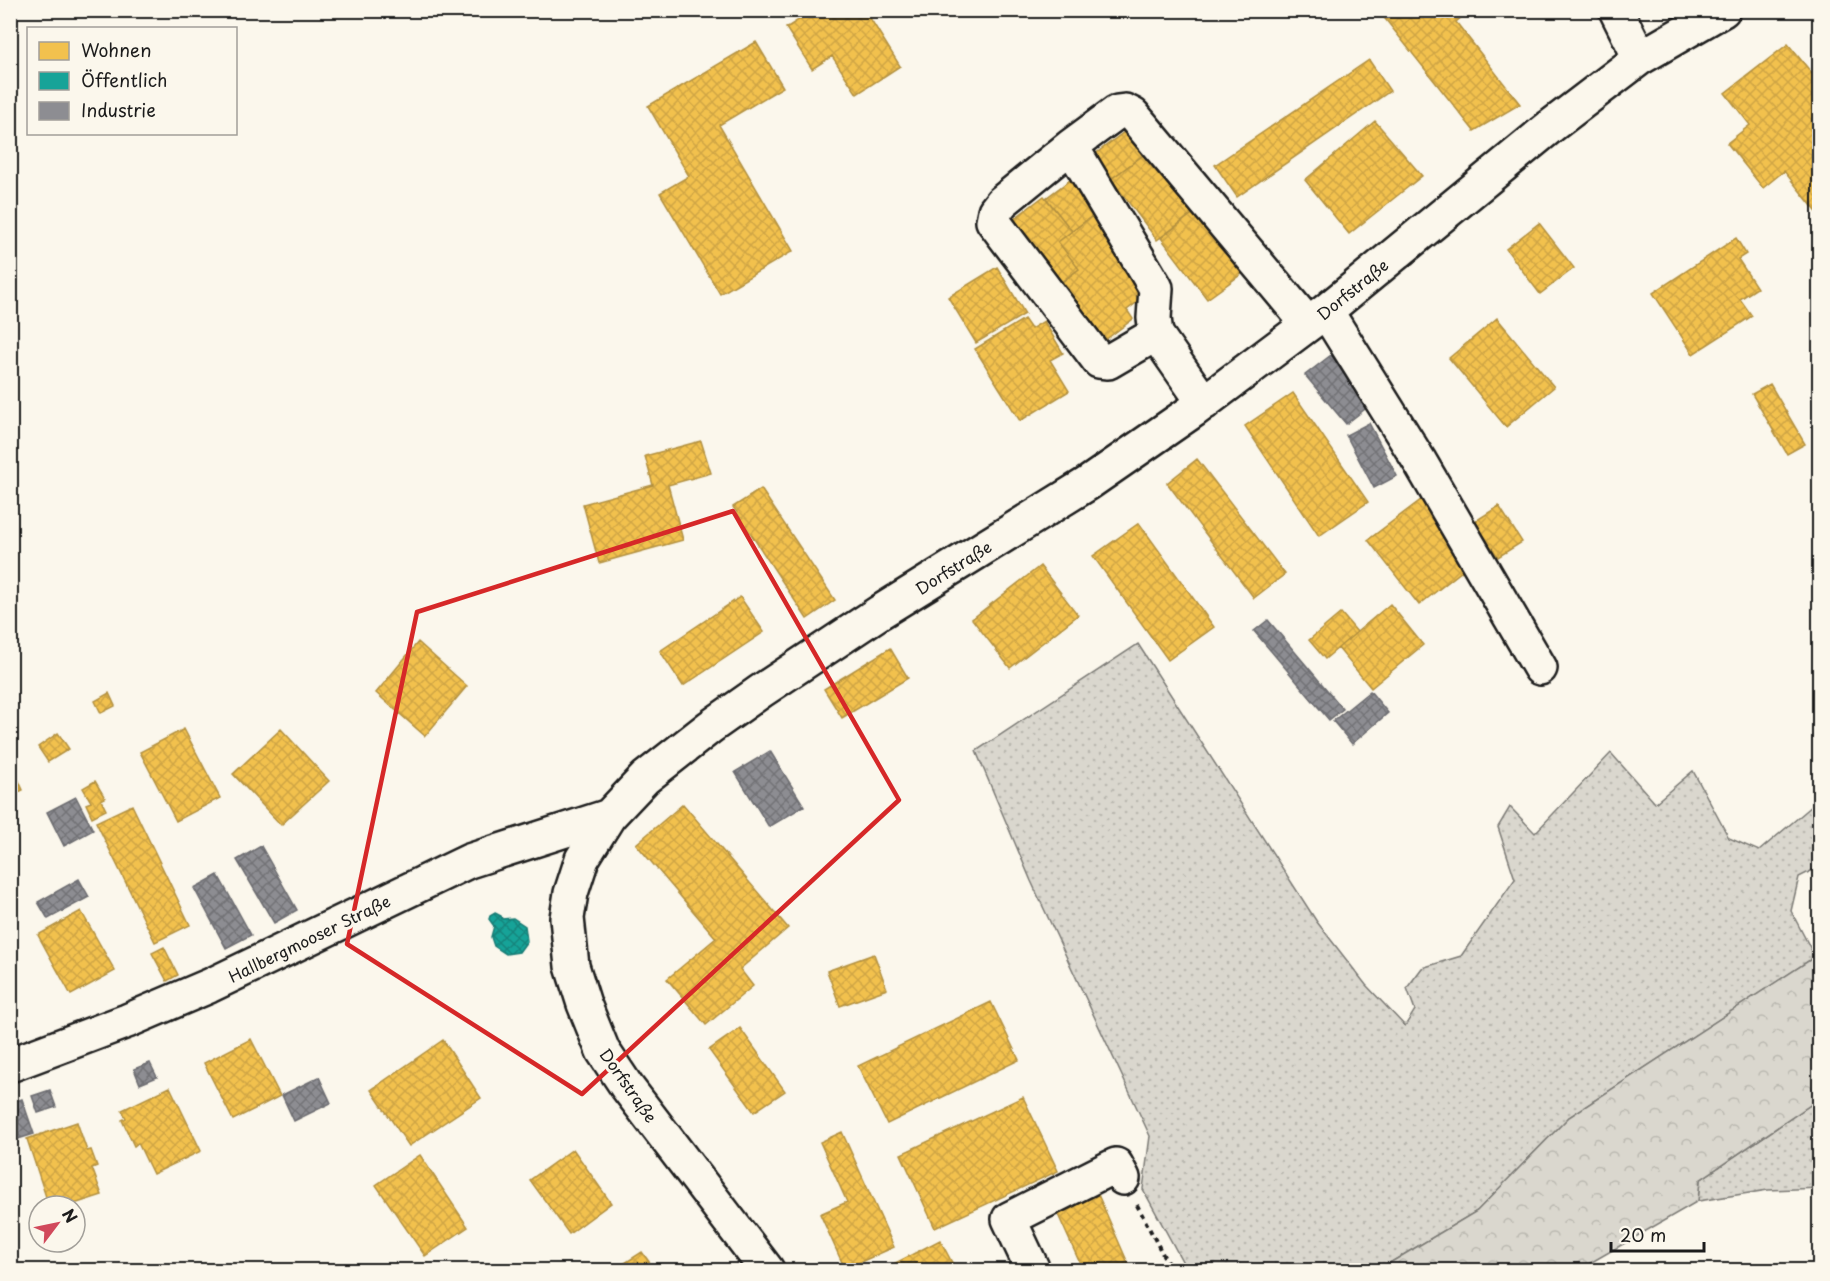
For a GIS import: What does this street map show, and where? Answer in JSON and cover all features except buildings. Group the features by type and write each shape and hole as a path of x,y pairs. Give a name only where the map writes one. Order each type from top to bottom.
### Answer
{"street":[{"path":"1616,10 1641,58"},
{"name":"Dorfstraße","path":"767,1270 627,1087 603,1051 584,1004 572,966 568,909 582,860 609,816 650,774 761,691 880,612 1096,477 1204,403 1317,318 1551,126 1641,58 1723,10"},
{"path":"1156,334 1108,362 1098,361 993,220 995,211 1002,202 1071,146 1118,112 1125,111 1133,115 1317,318 1420,462 1540,668"},
{"path":"1071,146 1156,288 1154,318 1156,334 1204,403"},
{"name":"Hallbergmooser Straße","path":"10,1065 127,1021 209,986 469,861 609,816"},
{"path":"1033,1270 1009,1219 1116,1165 1123,1178"}],"path":[{"path":"1123,1178 1171,1270"}],"highlighted area":[{"path":"733,511 899,800 582,1094 347,944 417,612"}],"green space":[{"path":"1138,644 1317,922 1366,985 1405,1026 1415,1010 1407,988 1422,968 1461,956 1515,879 1498,827 1510,807 1535,833 1611,753 1655,803 1693,771 1729,838 1759,851 1819,800 1819,867 1799,877 1791,911 1815,957 1569,1117 1477,1211 1378,1270 1187,1270 1143,1189 1150,1136 1031,881 976,751"},
{"path":"1819,954 1819,1099 1700,1180 1698,1201 1578,1270 1378,1270 1477,1211 1569,1117"},
{"path":"1819,1099 1819,1188 1768,1190 1698,1201 1700,1180"}]}
